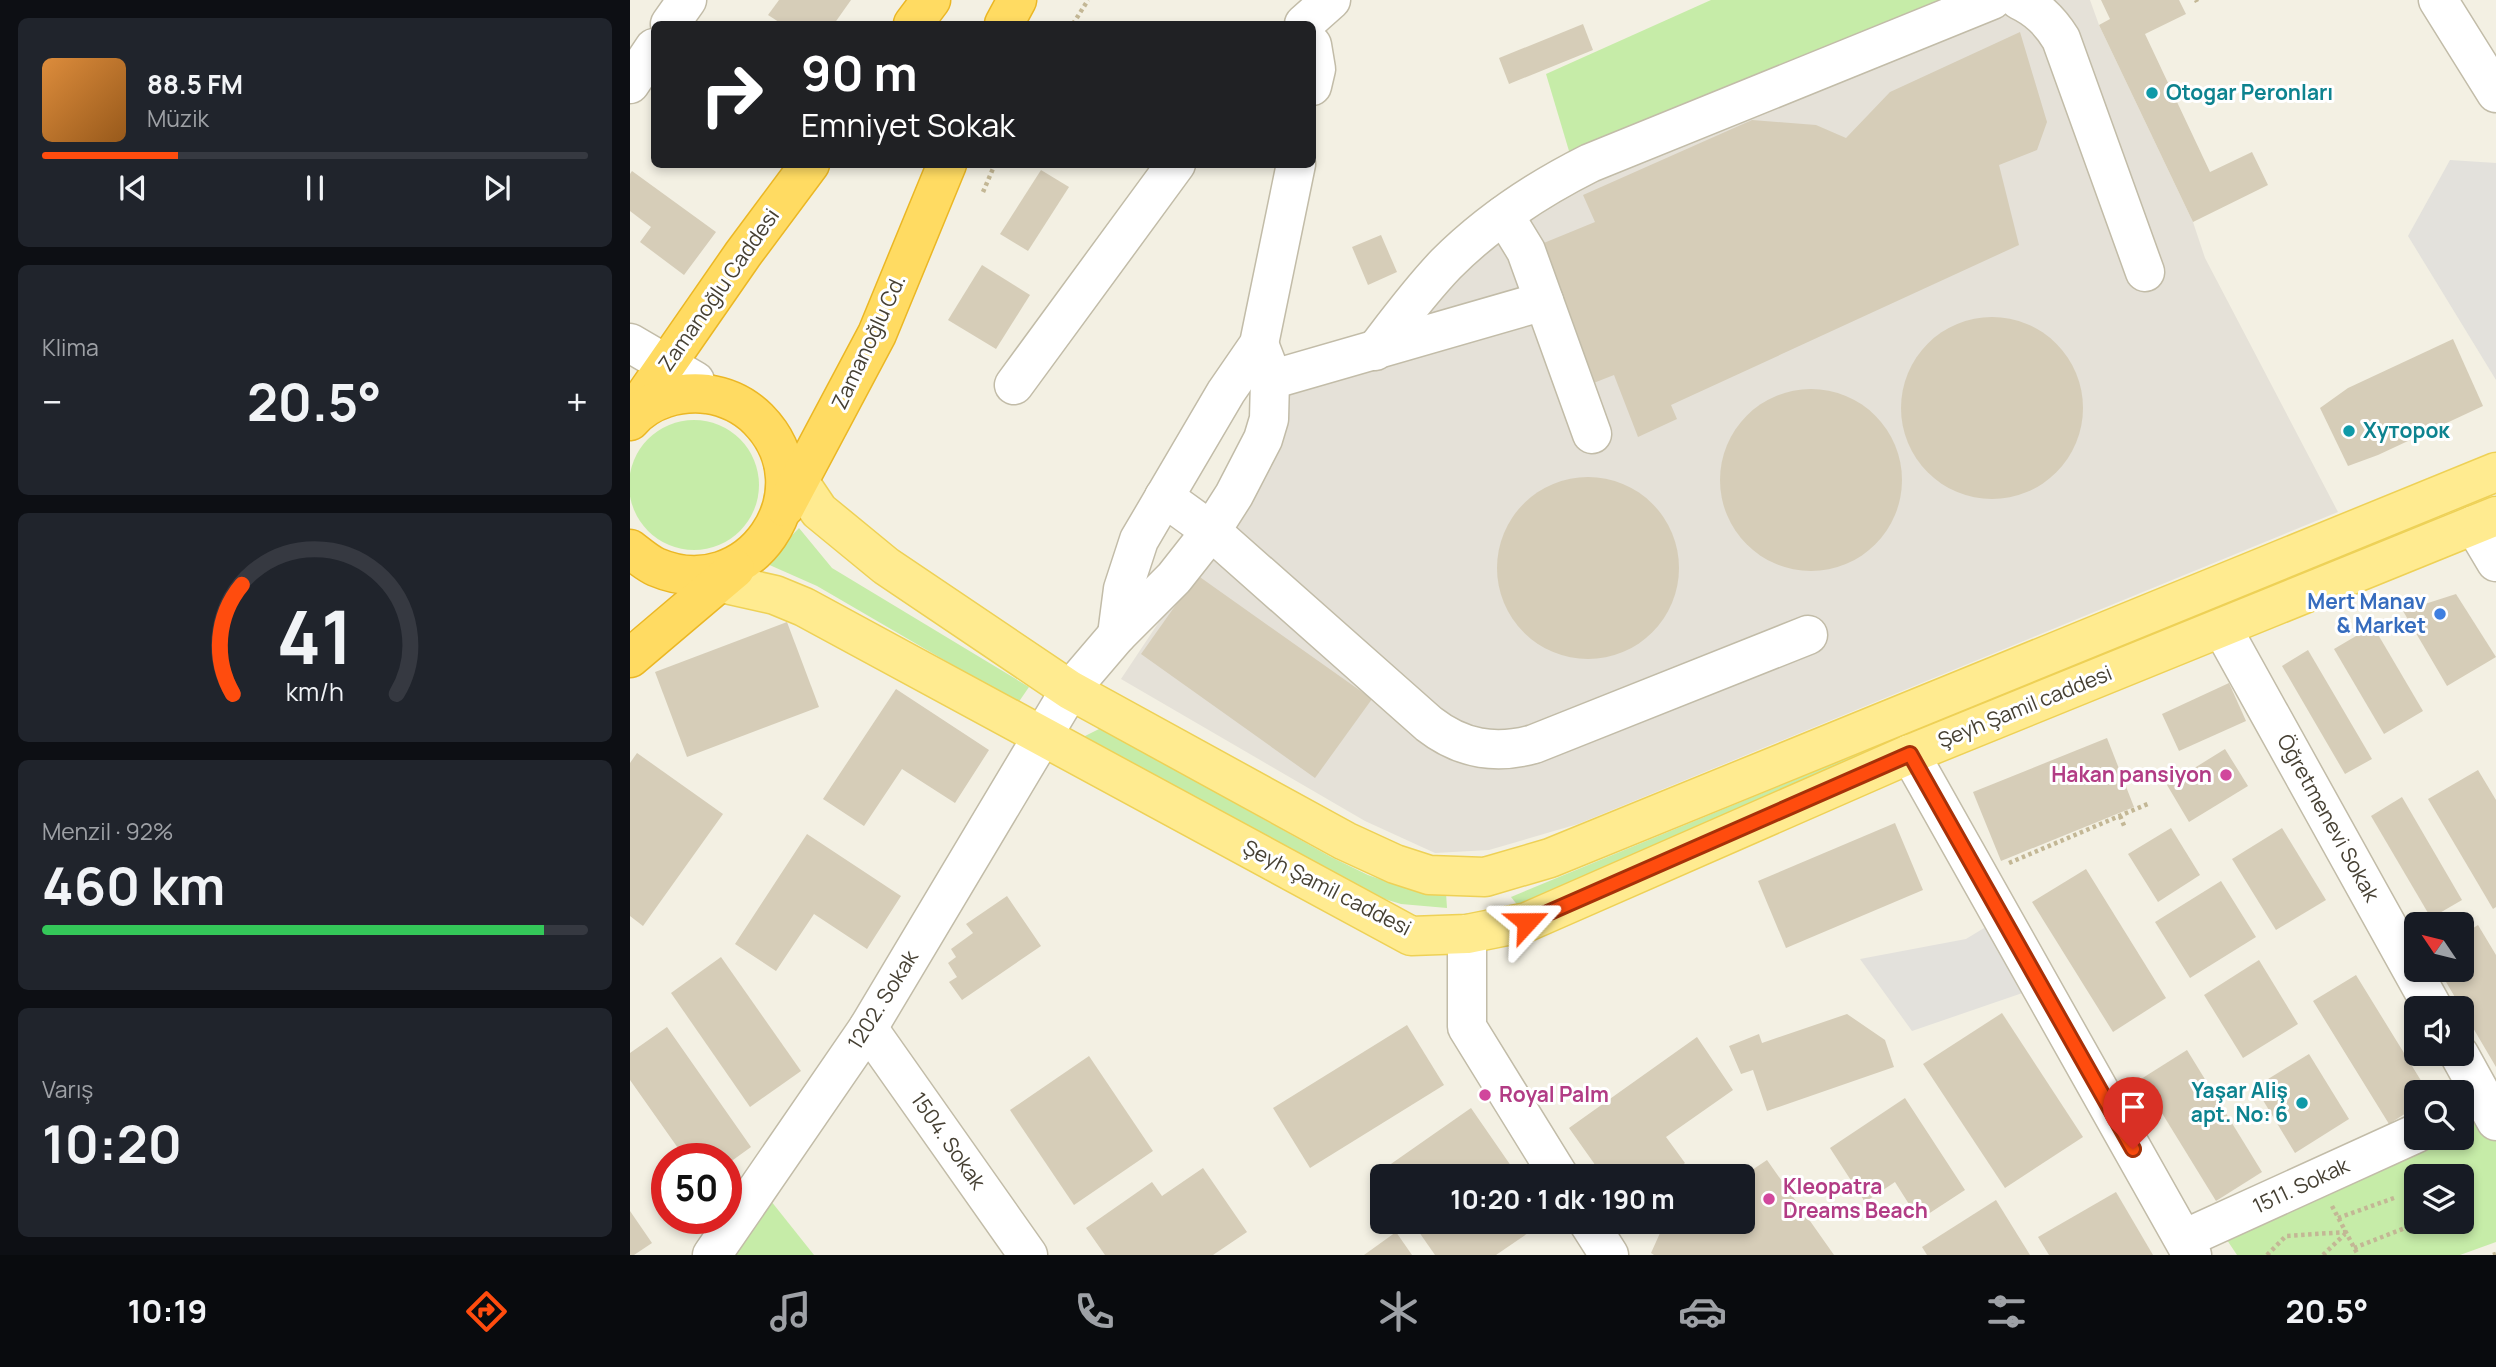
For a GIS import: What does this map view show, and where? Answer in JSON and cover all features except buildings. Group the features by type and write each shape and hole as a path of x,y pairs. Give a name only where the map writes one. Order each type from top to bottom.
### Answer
{"highway":[{"path":"915,21 931,0"},
{"name":"Zamanoğlu Caddesi","path":"634,413 648,361 807,168"},
{"name":"Zamanoğlu Cd.","path":"716,573 766,541 781,515 791,469 877,334 945,168"},
{"path":"634,413 663,398 692,392 721,396 748,409 769,430 791,469"},
{"path":"630,549 655,567 716,573"},
{"path":"630,657 716,573"}],"main road":[{"name":"Şeyh Şamil caddesi","path":"791,469 818,511 886,566 1070,690 1345,841 1395,864 1429,875 1485,877 1550,858 2496,472"},
{"path":"2458,488 2485,521"},
{"name":"Şeyh Şamil caddesi","path":"716,573 804,607 1411,936 1467,934 1527,922 1910,754 2485,521"},
{"path":"1892,719 1910,754"},
{"path":"1467,934 1485,877"}],"street":[{"path":"672,21 687,0"},
{"path":"1307,21 1331,0"},
{"path":"1375,351 1421,291 1447,264 1504,215 1560,178 1590,163 1992,0"},
{"path":"2019,0 2046,17 2061,39 2146,272"},
{"path":"2438,0 2496,93"},
{"path":"630,84 651,52"},
{"path":"1014,385 1173,168"},
{"path":"1117,635 1123,589 1139,540 1226,392 1259,344 1295,168"},
{"path":"1504,215 1526,251 1592,434"},
{"path":"1270,380 1544,302"},
{"path":"630,343 648,361 721,396"},
{"name":"1202. Sokak","path":"712,1255 868,1028 1070,690 1117,635 1174,578 1211,531 1234,495 1263,439 1270,409 1270,380 1259,344"},
{"path":"1164,497 1211,531 1429,724 1442,734 1473,747 1514,749 1534,744 1808,635"},
{"path":"2485,521 2496,562"},
{"name":"Öğretmenevi Sokak","path":"2222,628 2426,996"},
{"path":"1910,754 2188,1247"},
{"path":"1467,934 1467,1027 1552,1164"},
{"name":"1504. Sokak","path":"868,1028 1028,1255"},
{"path":"2464,1066 2481,1112"},
{"name":"1511. Sokak","path":"2188,1247 2318,1178 2404,1139"},
{"path":"1596,1234 1609,1255"}],"path":[{"path":"1075,21 1088,0"},
{"path":"983,192 993,168"},
{"path":"2007,863 2150,803"},
{"path":"2120,816 2125,828"},
{"path":"2318,1178 2358,1255"},
{"path":"2338,1217 2393,1198"},
{"path":"2354,1248 2404,1228"},
{"path":"2267,1255 2286,1236 2346,1232"},
{"path":"2323,1255 2346,1232"}],"shaded area":[{"path":"2002,0 2090,0 2099,25 2193,222 2205,258 2338,512 1578,824 1489,850 1435,853 1365,821 1121,679 1248,488 1276,363 1376,339 1538,194"},
{"path":"2450,160 2496,163 2496,380 2408,236"},
{"path":"1994,922 2034,989 1912,1031 1860,959 1966,939"}],"green space":[{"path":"1711,0 1966,0 1572,161 1546,74"},
{"path":"694,420 719,425 740,439 754,460 759,485 754,510 740,531 719,545 694,550 669,545 648,531 634,510 630,478 634,460 648,439 669,425"},
{"path":"2435,512 2440,522 1926,735 1922,726"},
{"path":"799,528 832,568 1029,687 1018,703 817,586 765,563"},
{"path":"1101,728 1368,875 1408,889 1446,893 1447,908 1401,904 1355,890 1083,737"},
{"path":"1876,746 1881,754 1519,907 1511,897"},
{"path":"2484,1114 2496,1136 2496,1242 2460,1255 2237,1255 2225,1237 2409,1150 2474,1150 2474,1119"},
{"path":"767,1196 814,1255 725,1255"}],"place":[{"name":"Otogar Peronları","path":"2152,93"},
{"name":"Хуторок","path":"2349,431"},
{"name":"Mert Manav & Market","path":"2440,614"},
{"name":"Hakan pansiyon","path":"2226,775"},
{"name":"Royal Palm","path":"1485,1095"},
{"name":"Yaşar Aliş apt. No: 6","path":"2302,1103"},
{"name":"Kleopatra Dreams Beach","path":"1769,1199"}],"route":[{"path":"1527,922 1910,754 2133,1149"}]}
